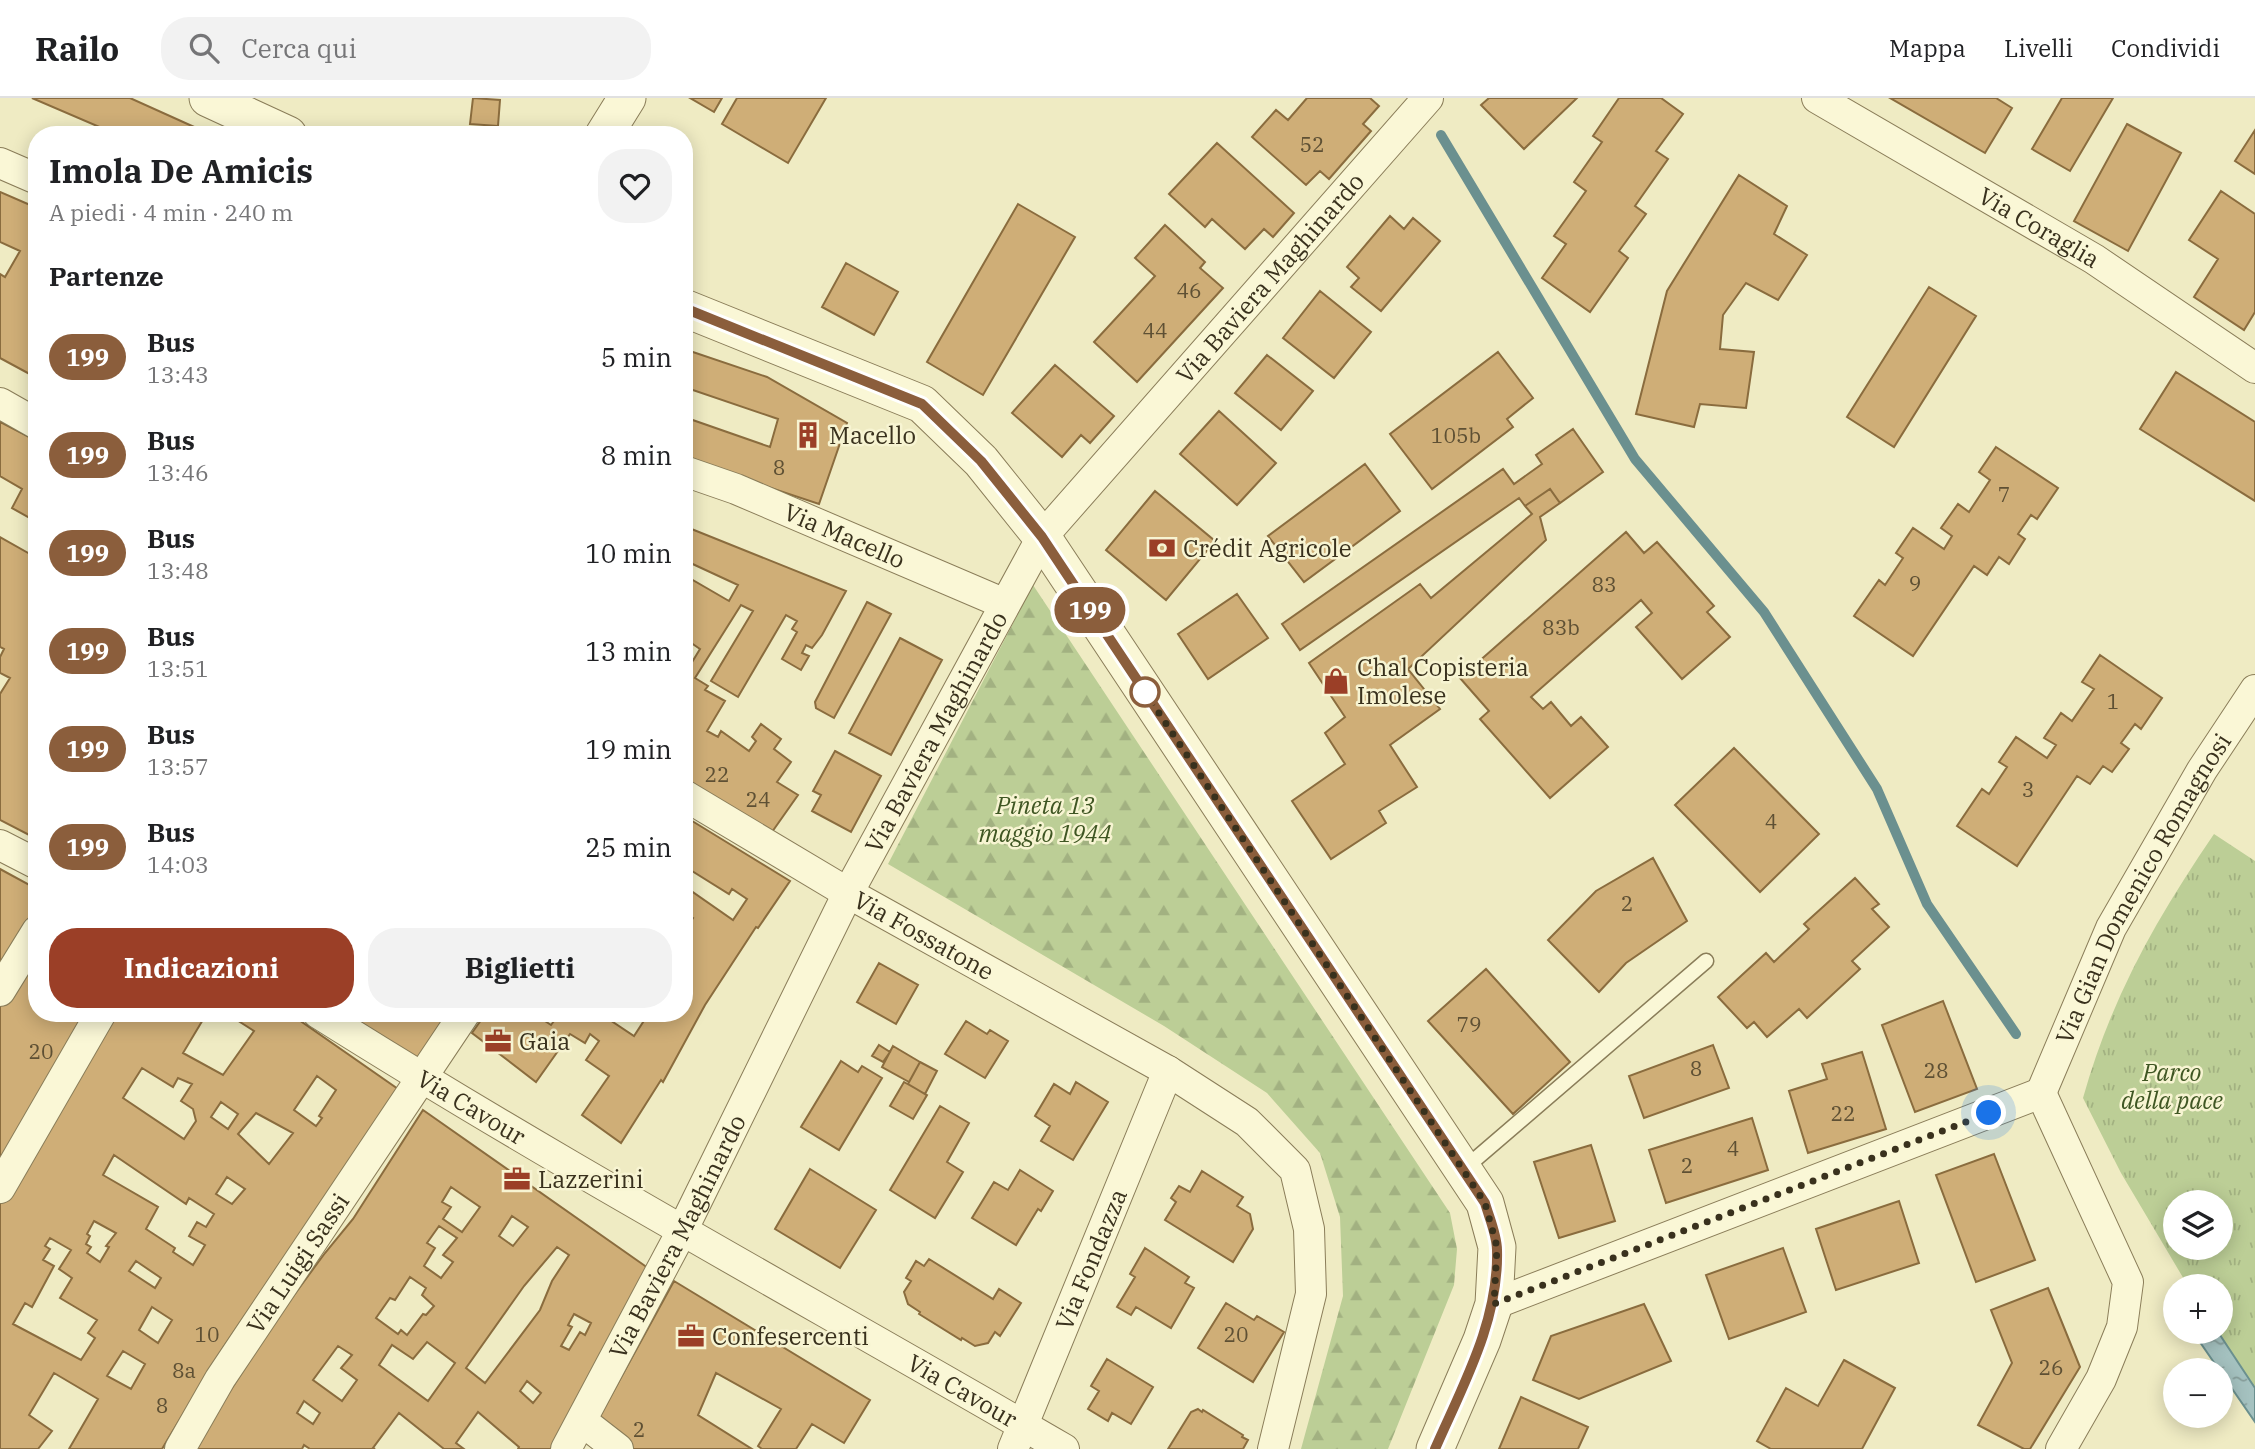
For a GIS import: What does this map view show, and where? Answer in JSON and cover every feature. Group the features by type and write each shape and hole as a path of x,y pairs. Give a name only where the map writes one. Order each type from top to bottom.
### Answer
{"street":[{"path":"208,98 269,126"},
{"path":"610,126 627,98"},
{"name":"Via Baviera Maghinardo","path":"566,1449 682,1231 848,894 1042,537 1428,98"},
{"name":"Via Coraglia","path":"1817,98 2094,259 2255,368"},
{"path":"0,163 28,175"},
{"path":"693,313 922,404 981,461 1042,537 1485,1203 1497,1247 1494,1304 1482,1340 1435,1449"},
{"path":"0,403 28,419"},
{"name":"Via Macello","path":"693,474 736,489 1005,604"},
{"name":"Via Gian Domenico Romagnosi","path":"2041,1093 2111,928 2202,770 2255,691"},
{"name":"Via Fossatone","path":"693,800 848,894 1168,1071 1247,1122 1296,1170 1309,1229 1311,1294 1273,1449"},
{"path":"0,845 28,859"},
{"path":"0,991 28,946"},
{"path":"0,1188 96,1022"},
{"name":"Via Cavour","path":"332,1022 421,1078 682,1231 1018,1437 1064,1449"},
{"name":"Via Luigi Sassi","path":"180,1449 220,1379 459,1022"},
{"name":"Via Fondazza","path":"1018,1437 1168,1071"},
{"path":"1494,1304 2041,1093 2128,1282 2122,1327 2101,1379 2061,1449"},
{"path":"582,1421 618,1449"}],"lane":[{"path":"1463,1170 1706,961"}],"green space":[{"name":"Pineta 13 maggio 1944","path":"1033,585 1450,1213 1457,1249 1454,1285 1388,1449 1301,1449 1343,1296 1340,1217 1320,1153 1267,1093 1164,1026 888,864"},
{"name":"Parco della pace","path":"2214,834 2255,861 2255,1388 2226,1344 2233,1344 2233,1274 2181,1274 2173,1260 2233,1260 2233,1190 2163,1190 2163,1244 2121,1173 2083,1098 2094,1061 2121,993 2173,897"}],"water":[{"path":"2201,1344 2226,1344 2255,1388 2255,1422 2233,1390 2233,1358 2211,1358"}],"building":[{"path":"32,98 130,98 192,126 97,126"},
{"path":"473,98 500,100 498,126 470,124"},
{"path":"690,98 722,98 714,112"},
{"path":"737,98 826,98 788,163 722,124"},
{"path":"1307,98 1370,98 1379,106 1363,124 1371,131 1329,179 1320,171 1306,185 1252,137 1276,110 1288,120"},
{"path":"1489,98 1577,98 1524,149 1481,105"},
{"path":"1619,98 1661,98 1683,114 1656,151 1668,159 1635,206 1646,214 1619,251 1628,258 1590,312 1542,278 1566,244 1554,236 1586,191 1574,182 1602,142 1593,136"},
{"path":"1890,98 1996,98 2012,108 1985,153"},
{"path":"2062,98 2113,98 2070,171 2032,149"},
{"path":"2127,124 2181,153 2128,251 2074,221"},
{"path":"2255,130 2255,174 2235,161"},
{"path":"1217,143 1294,213 1273,237 1264,229 1245,249 1212,219 1205,227 1169,194"},
{"path":"1739,175 1787,206 1774,234 1807,255 1778,300 1746,283 1723,315 1720,349 1754,352 1746,408 1700,404 1694,427 1636,414 1667,291"},
{"path":"2221,191 2255,214 2255,312 2244,330 2194,297 2218,259 2189,240"},
{"path":"0,192 28,204 28,373 0,358 0,274 5,277 20,251 0,242"},
{"path":"1018,204 1075,237 983,395 927,362"},
{"path":"1390,216 1404,229 1413,218 1440,241 1381,311 1351,287 1359,278 1347,267"},
{"path":"1165,225 1205,262 1200,268 1223,288 1137,382 1094,342 1155,276 1135,258"},
{"path":"846,263 898,292 874,335 822,307"},
{"path":"1929,287 1976,316 1894,447 1847,417"},
{"path":"1320,291 1371,332 1334,378 1283,338"},
{"name":"Macello","path":"693,352 767,377 847,423 819,504 693,462 693,420 770,447 778,419 693,390"},
{"path":"1498,352 1533,398 1507,419 1513,427 1432,489 1390,434"},
{"path":"1267,355 1313,391 1281,430 1235,393"},
{"path":"1055,365 1114,416 1090,443 1081,435 1062,457 1012,413"},
{"path":"2176,372 2255,422 2255,501 2140,429"},
{"path":"1219,411 1276,463 1237,505 1180,454"},
{"path":"0,422 28,436 28,517 12,508 22,489 0,476"},
{"path":"1573,429 1603,472 1560,503 1550,489 1525,506 1519,498 1300,650 1282,624 1503,469 1514,484 1542,464 1536,455"},
{"path":"1996,447 2058,488 2037,519 2031,515 2018,534 2025,539 2009,564 1999,557 1987,575 1974,566 1913,656 1854,616 1879,580 1885,585 1903,558 1896,553 1913,528 1944,549 1952,536 1941,528 1958,504 1969,512 1990,480 1979,472"},
{"path":"1365,464 1400,511 1304,582 1268,536"},
{"path":"1550,489 1560,503 1540,517 1546,540 1408,669 1440,709 1390,745 1417,787 1379,811 1386,823 1331,859 1292,801 1345,764 1325,733 1345,717 1309,663 1420,584 1431,598 1532,514 1525,506"},
{"path":"1155,491 1215,541 1166,600 1106,550"},
{"path":"693,530 846,591 822,635 812,648 806,645 802,653 809,656 801,670 782,659 797,632 792,629 797,621 786,615 738,697 711,681 753,611 741,605 695,678 708,686 705,690 725,701 707,731 718,737 721,731 749,751 756,741 752,737 761,724 781,739 774,749 791,762 777,782 798,795 772,832 693,785 693,660 700,649 693,644 693,580 729,601 738,585 693,564"},
{"path":"1626,532 1644,553 1657,542 1714,606 1707,612 1730,637 1682,679 1636,627 1652,613 1641,600 1531,697 1543,709 1551,702 1571,726 1581,717 1608,747 1550,798 1480,719 1489,711 1460,678"},
{"path":"0,537 28,553 28,834 0,820 0,694 10,678 0,673 0,657 4,649 0,647"},
{"path":"1237,594 1268,638 1208,679 1178,634"},
{"path":"867,602 891,614 834,718 816,708 815,702"},
{"path":"900,638 942,660 891,755 849,733"},
{"path":"2100,655 2162,698 2141,729 2135,724 2121,743 2129,749 2112,772 2103,766 2090,784 2077,776 2017,866 1957,826 1982,789 1989,794 2007,767 1999,762 2016,737 2047,758 2056,745 2044,738 2061,713 2072,721 2094,689 2082,682"},
{"path":"1734,748 1819,834 1760,892 1675,805"},
{"path":"835,751 881,776 851,832 812,811 821,795 813,791"},
{"path":"693,822 790,881 705,1005 663,1082 661,1080 621,1143 582,1115 609,1076 586,1060 599,1041 590,1034 585,1043 570,1034 536,1082 472,1033 480,1022 546,1022 551,1025 553,1022 613,1022 634,1036 643,1022 693,1022 693,892 733,920 747,899 732,889 729,894 693,872"},
{"path":"1653,858 1687,921 1626,963 1599,992 1548,940 1596,891"},
{"path":"0,869 28,884 28,931 0,977"},
{"path":"1855,878 1879,904 1872,909 1889,927 1852,961 1860,969 1807,1018 1799,1009 1767,1037 1754,1022 1747,1028 1718,997 1766,953 1774,962 1809,929 1804,924"},
{"path":"879,963 918,985 896,1024 857,1002"},
{"path":"28,965 28,1022 86,1022 0,1176 0,1002"},
{"path":"1486,969 1570,1062 1513,1114 1428,1021"},
{"path":"1943,1001 1977,1089 1915,1112 1882,1025"},
{"path":"966,1021 987,1034 990,1030 1008,1041 985,1078 945,1054"},
{"path":"103,1022 202,1022 183,1053 223,1075 254,1031 240,1022 302,1022 398,1089 223,1348 162,1449 69,1449 98,1399 54,1373 29,1415 52,1431 38,1449 0,1449 0,1203","holes":["142,1068 173,1087 178,1078 192,1084 181,1101 193,1109 196,1121 184,1139 123,1098","317,1076 336,1090 319,1116 322,1118 316,1126 294,1110","221,1102 238,1114 228,1129 211,1117","256,1113 293,1133 269,1164 238,1134","114,1155 186,1204 189,1198 214,1214 206,1227 197,1222 189,1236 205,1245 193,1265 173,1252 175,1248 146,1229 158,1207 103,1175","227,1177 245,1189 232,1204 216,1194","94,1221 116,1233 106,1246 109,1247 100,1262 87,1253 91,1247 86,1244 90,1236 87,1234","50,1238 71,1250 59,1269 72,1278 60,1298 97,1320 88,1333 95,1338 81,1360 13,1324 25,1303 32,1307 54,1266 43,1260 50,1249 45,1246","136,1261 161,1278 155,1288 129,1271","152,1307 172,1320 158,1343 139,1330","123,1351 145,1364 131,1389 107,1376"]},
{"path":"358,1022 442,1022 417,1061"},
{"path":"879,1045 890,1052 883,1062 872,1056"},
{"path":"1713,1045 1729,1088 1644,1118 1629,1076"},
{"path":"893,1046 920,1062 909,1082 882,1067"},
{"path":"1862,1052 1886,1129 1808,1153 1789,1091 1827,1079 1822,1064"},
{"path":"841,1061 858,1072 862,1066 882,1078 839,1150 801,1127"},
{"path":"920,1062 937,1071 925,1094 908,1084"},
{"path":"904,1082 927,1095 913,1119 890,1106"},
{"path":"1076,1082 1108,1102 1073,1160 1041,1141 1050,1126 1035,1116 1054,1084 1070,1094"},
{"path":"940,1106 969,1123 947,1162 963,1172 935,1218 890,1190"},
{"path":"423,1110 648,1268 553,1449 518,1449 519,1447 478,1412 456,1443 464,1449 444,1449 399,1413 373,1448 375,1449 310,1449 304,1445 302,1449 193,1449 274,1322 353,1219","holes":["451,1187 480,1207 462,1232 443,1219 451,1207 442,1202","512,1216 528,1227 513,1246 499,1236","439,1226 457,1238 443,1255 453,1262 441,1278 424,1266 435,1248 427,1243","557,1247 569,1255 552,1281 540,1310 485,1383 466,1368 524,1286","410,1277 426,1288 422,1295 434,1306 426,1315 423,1314 407,1335 401,1330 398,1334 376,1318 390,1298 395,1300","574,1314 591,1323 585,1335 580,1332 569,1350 561,1346 572,1327 568,1325","427,1342 455,1363 428,1401 379,1365 392,1345 413,1359","338,1346 352,1355 341,1368 357,1380 342,1401 313,1380","527,1381 541,1393 533,1403 520,1391","304,1401 320,1413 313,1424 297,1413"]},
{"path":"1752,1118 1768,1170 1666,1203 1649,1150"},
{"path":"1591,1145 1615,1221 1559,1238 1534,1162"},
{"path":"1994,1154 2035,1260 1976,1282 1936,1175"},
{"path":"810,1169 876,1210 840,1268 775,1229"},
{"path":"1020,1170 1053,1191 1041,1211 1038,1209 1016,1245 972,1218 994,1182 1008,1190"},
{"path":"1202,1171 1243,1197 1237,1206 1250,1214 1253,1229 1233,1262 1165,1220 1176,1202 1171,1198 1179,1186 1190,1192"},
{"path":"1899,1201 1919,1263 1836,1290 1816,1229"},
{"path":"1145,1248 1189,1277 1185,1283 1194,1288 1171,1328 1136,1307 1131,1315 1117,1307 1135,1277 1130,1274"},
{"path":"1783,1248 1806,1312 1729,1339 1706,1275"},
{"path":"929,1259 993,1299 999,1289 1021,1303 1000,1336 995,1332 988,1343 975,1346 919,1314 920,1312 908,1304 904,1292 911,1281 906,1278 916,1261 924,1266"},
{"path":"674,1281 870,1400 844,1443 812,1424 796,1449 762,1449 758,1446 781,1409 716,1373 698,1415 752,1449 632,1449 597,1421"},
{"path":"2048,1288 2080,1367 2030,1449 2024,1449 1978,1425 2012,1363 1991,1310"},
{"path":"1226,1303 1254,1320 1257,1316 1284,1332 1253,1382 1198,1348"},
{"path":"1644,1304 1671,1361 1579,1399 1533,1380 1551,1336"},
{"path":"1107,1359 1153,1387 1131,1424 1112,1413 1108,1421 1088,1409 1099,1391 1091,1386"},
{"path":"1844,1360 1895,1388 1862,1449 1771,1449 1757,1441 1786,1388 1818,1406"},
{"path":"1521,1397 1588,1427 1578,1449 1499,1449"},
{"path":"1198,1409 1243,1435 1242,1437 1248,1440 1243,1449 1168,1449 1191,1412"}],"waterway":[{"path":"1441,135 1635,459 1764,612 1877,789 1927,904 2016,1034"}],"bus line":[{"name":"199","path":"693,312 922,404 981,461 1042,537 1485,1203 1497,1247 1494,1304 1482,1340 1435,1449"}],"place":[{"name":"Macello","path":"808,435"},
{"name":"Crédit Agricole","path":"1162,548"},
{"name":"Chal Copisteria Imolese","path":"1336,681"},
{"name":"Gaia","path":"498,1041"},
{"name":"Lazzerini","path":"517,1179"},
{"name":"Confesercenti","path":"691,1336"}],"route":[{"path":"1145,692 1485,1203 1497,1247 1494,1304 1989,1113"}]}
